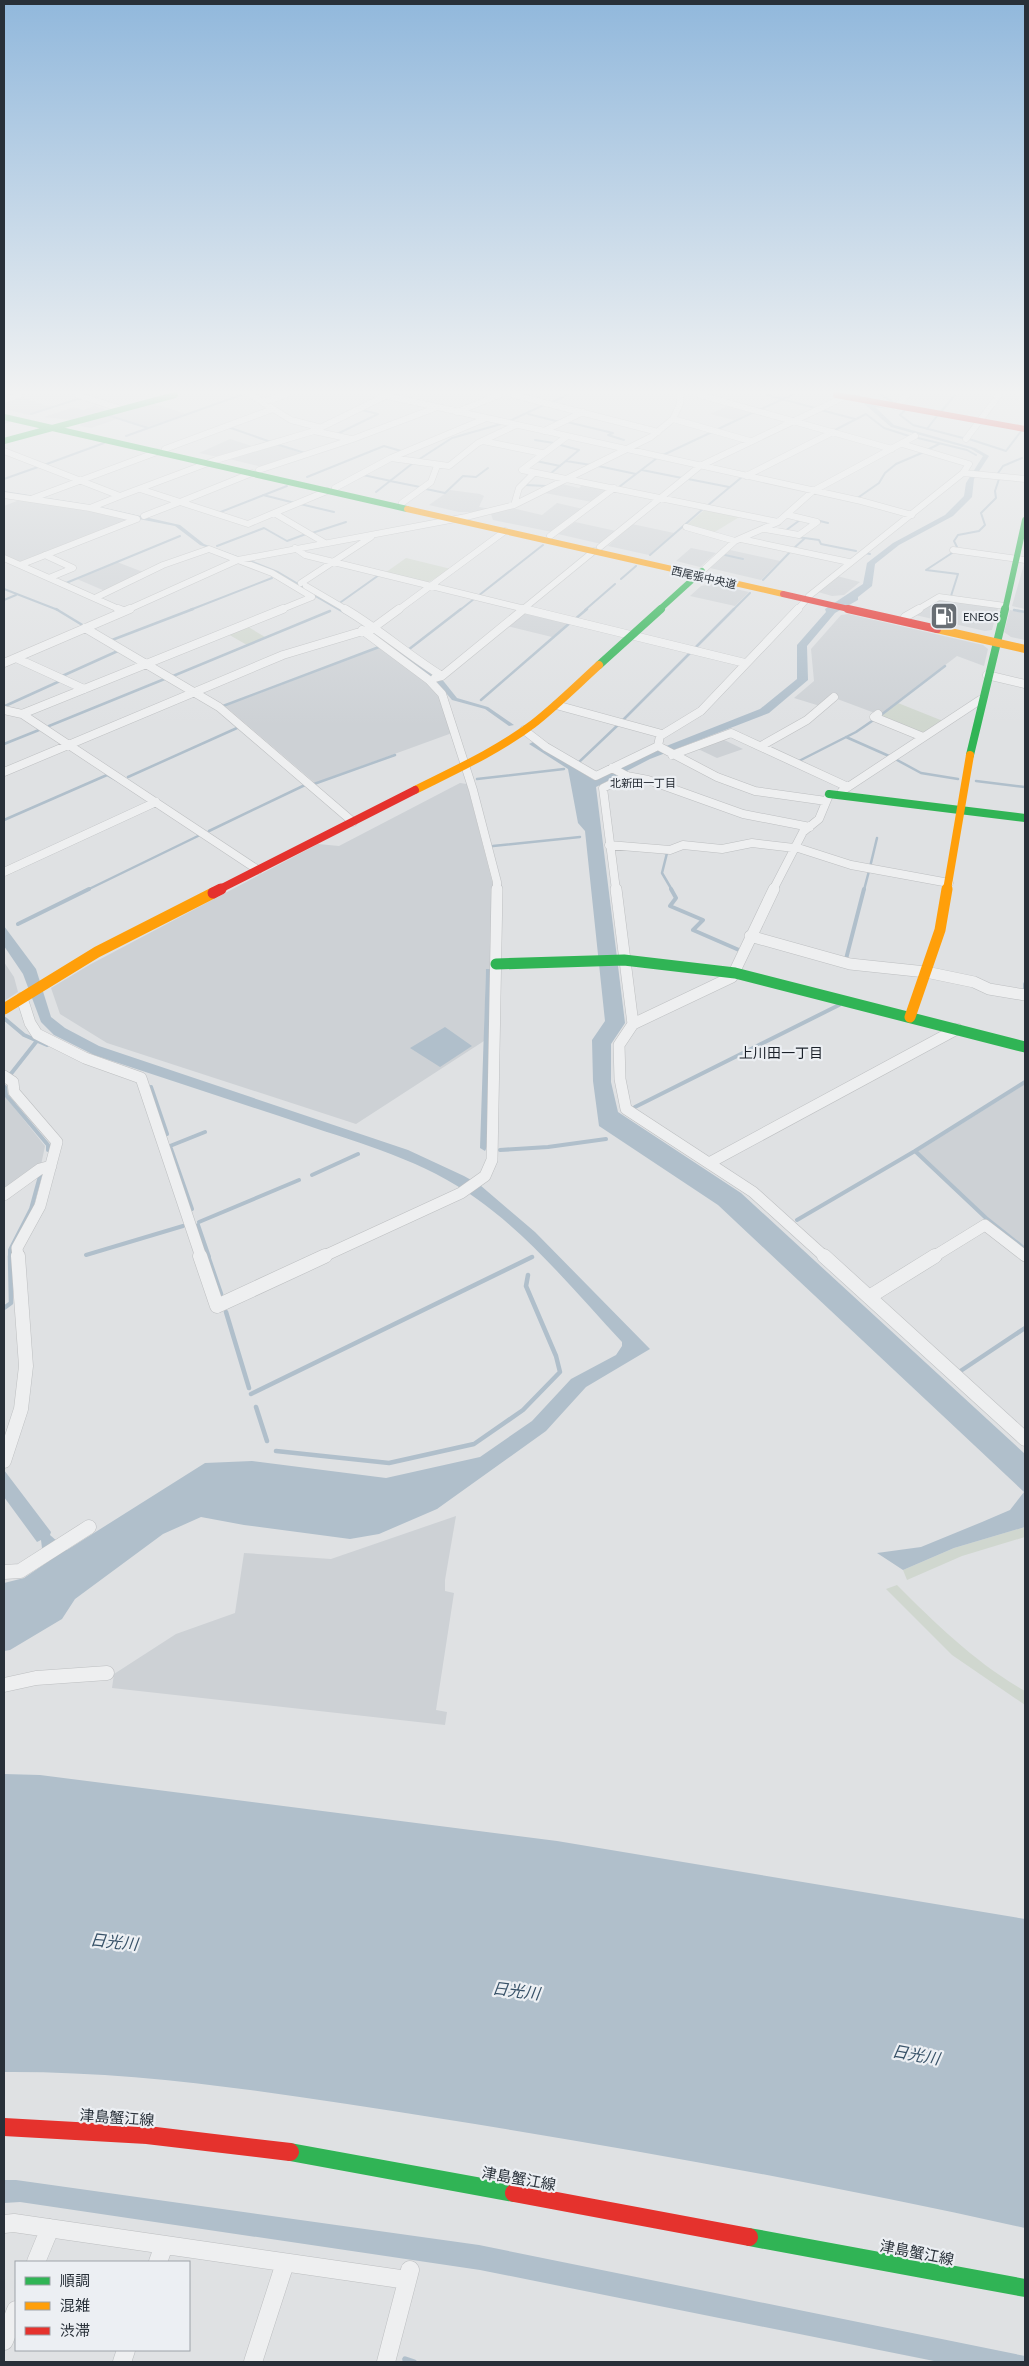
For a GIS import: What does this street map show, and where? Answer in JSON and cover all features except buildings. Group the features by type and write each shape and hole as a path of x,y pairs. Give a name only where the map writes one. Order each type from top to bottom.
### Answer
{"street":[{"path":"82,505 140,518"},
{"path":"93,507 97,505"},
{"path":"20,565 171,505"},
{"path":"191,505 248,524 292,505"},
{"name":"西尾張中央道","path":"396,505 449,519 597,549 996,641 1025,644"},
{"name":"西尾張中央道","path":"413,505 550,536 597,549"},
{"path":"4,663 238,560 466,517 512,505"},
{"path":"550,536 591,505"},
{"path":"436,678 652,505"},
{"path":"697,505 778,522"},
{"path":"4,1009 97,952 466,765 524,730 556,705 699,573 738,540 778,522 798,505"},
{"path":"872,505 912,515"},
{"path":"659,747 658,741 662,734 701,711 808,598 849,562 925,505"},
{"path":"274,513 325,543"},
{"path":"765,529 799,535 817,522 788,515"},
{"path":"910,1017 940,930 980,700 1005,606 1022,559 1025,520"},
{"path":"686,527 738,540 849,562"},
{"path":"4,772 284,655 368,629 505,531"},
{"path":"301,583 376,534"},
{"path":"295,548 305,555 745,664"},
{"path":"22,714 312,597 272,574 209,549 163,565 95,598"},
{"path":"953,550 1022,559"},
{"path":"45,555 73,568 49,578"},
{"path":"250,557 301,583 436,678"},
{"path":"4,558 123,611"},
{"path":"905,618 939,596 1005,606"},
{"name":"西尾張中央道","path":"854,609 905,618 1025,649"},
{"path":"85,628 218,707 353,822"},
{"path":"23,997 30,1023 37,1034 85,1058 141,1078 217,1306 460,1193 485,1176 492,1160 497,882 466,765 436,678 413,658 368,629"},
{"path":"16,658 84,689"},
{"path":"987,675 1025,684"},
{"path":"761,746 807,720 834,697"},
{"path":"980,700 835,794 819,819 803,832 794,847 732,977 633,1024 619,1045 620,1079 626,1109 753,1192 1025,1439"},
{"path":"556,705 662,734"},
{"path":"5,711 22,714 70,744 258,870"},
{"path":"878,714 874,717 923,737"},
{"path":"524,730 546,747 596,776 659,747"},
{"path":"671,754 731,733 761,746 835,794"},
{"path":"659,747 717,777 755,791 835,794 1025,818"},
{"path":"612,768 627,776 648,780 743,814 810,827"},
{"path":"627,776 603,788 623,960 633,1024"},
{"path":"4,872 156,802"},
{"path":"609,845 670,850 683,845 722,850 752,843 794,847 851,865 949,883"},
{"path":"750,936 850,964 926,972 974,982 989,989 1025,994"},
{"path":"496,964 623,960 735,972 1025,1047"},
{"path":"709,1163 957,1029"},
{"path":"4,1076 13,1082 14,1092 57,1142 40,1206 17,1248 26,1366 21,1409 4,1461"},
{"path":"4,1195 40,1169 51,1166"},
{"path":"869,1297 985,1225 1025,1256"},
{"path":"4,1572 20,1571 88,1527"},
{"path":"4,1685 36,1678 106,1673"},
{"name":"津島蟹江線","path":"4,2127 60,2128 184,2137 322,2157 1025,2288"},
{"path":"4,2224 50,2228 161,2254 284,2262 408,2275 386,2362"},
{"path":"36,2261 50,2228"},
{"path":"253,2362 284,2262"},
{"path":"4,2341 15,2313"}],"shaded area":[{"path":"59,505 132,518 27,561 16,562 4,556 4,506"},
{"path":"431,505 480,505 479,507 491,509 474,512 459,512"},
{"path":"554,505 567,505 583,509 552,532 493,520 491,514 512,508 542,515"},
{"path":"707,508 741,516 713,533 685,526"},
{"path":"575,522 616,531 602,543 558,534"},
{"path":"632,524 674,533 649,555 608,546"},
{"path":"691,548 716,553 700,567 676,561"},
{"path":"730,550 780,561 761,580 710,568"},
{"path":"406,558 451,569 427,583 385,573"},
{"path":"1025,561 1025,609 1012,606"},
{"path":"117,562 143,572 105,591 77,579"},
{"path":"837,576 860,582 844,595 832,596 818,592"},
{"path":"714,584 749,592 735,606 690,596 701,586"},
{"path":"940,598 998,608 992,630 985,631 911,614"},
{"path":"1010,610 1025,613 1025,640 1011,637 1004,632"},
{"path":"523,613 568,624 552,637 507,626"},
{"path":"848,614 983,645 988,649 984,666 957,656 880,715 832,697 820,706 794,698 814,681 811,649 841,615"},
{"path":"245,625 265,637 247,645 226,633"},
{"path":"380,647 437,691 452,733 315,783 225,706"},
{"path":"898,703 943,721 925,733 920,733 880,716"},
{"path":"720,738 743,749 717,758 696,748"},
{"path":"460,783 467,784 493,885 491,969 486,969 484,1041 356,1124 107,1043 60,1014 51,988 91,964 318,844 339,846"},
{"path":"4,962 14,977 18,992 4,1001"},
{"path":"1025,1084 1025,1248 987,1217 917,1152"},
{"path":"4,1091 5,1096 45,1146 41,1165 4,1192"},
{"path":"456,1516 445,1580 445,1591 454,1593 436,1710 447,1712 445,1725 112,1688 114,1674 176,1634 235,1613 244,1553 331,1559"},
{"path":"1025,1527 1025,1537 962,1556 907,1580 903,1570 954,1548"},
{"path":"897,1585 942,1629 974,1656 990,1669 1025,1691 1025,1705 952,1655 886,1589"}],"water":[{"path":"68,505 94,505 180,525 204,544 240,557 237,558 200,545 175,526"},
{"path":"955,505 964,505 953,516 899,545 875,564 872,586 858,597 858,600 835,613 807,646 808,680 769,713 650,759 596,787 625,1023 611,1044 611,1082 618,1112 741,1193 1025,1454 1025,1527 954,1548 903,1570 877,1553 921,1547 982,1522 1010,1510 1024,1492 718,1205 599,1126 593,1081 592,1040 605,1021 585,831 578,823 568,769 529,744 533,742 594,780 641,756 760,709 797,679 797,645 826,612 825,609 863,584 867,563 893,543 945,515"},
{"path":"250,560 278,571 364,622 441,678 457,698 488,707 514,725 509,726 485,709 452,700 435,680 360,623 274,573 246,561"},
{"path":"4,926 36,969 51,1017 65,1028 99,1046 408,1150 464,1176 480,1185 535,1232 650,1349 586,1387 546,1431 437,1509 379,1534 350,1539 244,1525 201,1517 163,1534 75,1599 62,1619 10,1650 4,1651 4,1583 24,1578 49,1561 42,1548 41,1540 37,1542 4,1497 4,1470 51,1532 50,1535 67,1550 205,1463 252,1461 386,1478 480,1457 532,1421 571,1379 616,1355 622,1346 622,1342 535,1248 477,1199 436,1174 370,1146 94,1055 54,1035 41,1022 23,974 4,946"},
{"path":"486,969 491,969 487,1147 485,1151 480,1148"},
{"path":"445,1027 472,1046 440,1067 410,1048"},
{"name":"日光川","path":"4,1774 40,1775 557,1841 1025,1919 1025,2228 806,2182 511,2130 329,2101 168,2080 59,2073 4,2072"},
{"path":"4,2180 16,2180 479,2245 1025,2356 1025,2362 939,2362 480,2270 20,2202 4,2203"}],"waterway":[{"path":"218,513 237,505"},
{"path":"306,505 334,512"},
{"path":"957,547 954,541 958,535 979,531 985,525 981,513 989,505"},
{"path":"650,555 704,508"},
{"path":"785,531 800,520"},
{"path":"816,520 828,523"},
{"path":"312,533 346,522"},
{"path":"217,546 264,528 287,541 306,534"},
{"path":"66,583 180,536"},
{"path":"797,537 819,540 821,544 856,551"},
{"path":"794,548 804,539"},
{"path":"478,596 543,545"},
{"path":"763,580 791,551"},
{"path":"865,553 870,554"},
{"path":"951,596 958,574 926,570 952,553"},
{"path":"725,555 743,559"},
{"path":"621,579 636,566"},
{"path":"341,602 379,575"},
{"path":"190,610 272,578"},
{"path":"585,610 615,584"},
{"path":"4,589 57,610"},
{"path":"693,650 750,593"},
{"path":"4,600 16,595"},
{"path":"460,610 474,599"},
{"path":"112,640 193,609"},
{"path":"408,650 461,609"},
{"path":"574,620 587,609"},
{"path":"57,610 84,626"},
{"path":"1014,610 1025,612"},
{"path":"173,676 330,611"},
{"path":"481,700 571,622"},
{"path":"223,706 379,647"},
{"path":"60,677 120,650"},
{"path":"622,721 691,652"},
{"path":"881,715 945,666"},
{"path":"49,726 167,678"},
{"path":"5,706 60,681"},
{"path":"846,737 875,719"},
{"path":"577,764 619,724"},
{"path":"128,777 237,728"},
{"path":"4,744 39,730"},
{"path":"797,762 846,737"},
{"path":"846,737 889,756"},
{"path":"314,784 395,755"},
{"path":"897,760 921,773 958,779"},
{"path":"477,779 564,769"},
{"path":"4,820 107,775 118,781"},
{"path":"976,781 1025,787"},
{"path":"209,831 305,785"},
{"path":"87,890 198,836"},
{"path":"493,846 580,837"},
{"path":"870,867 877,838"},
{"path":"664,853 667,853 662,873 672,890"},
{"path":"864,890 869,871"},
{"path":"18,924 89,889"},
{"path":"671,889 676,898 670,906 703,920 693,930 739,950"},
{"path":"846,959 864,889"},
{"path":"1025,984 1025,990"},
{"path":"635,1107 839,1005"},
{"path":"5,1019 24,1035 47,1045"},
{"path":"10,1075 36,1042"},
{"path":"915,1151 1025,1082"},
{"path":"5,1087 6,1095 48,1145 48,1150"},
{"path":"151,1087 167,1134"},
{"path":"192,1209 170,1146 205,1132"},
{"path":"500,1150 548,1147 606,1139"},
{"path":"797,1220 915,1151"},
{"path":"915,1151 986,1218 1025,1249"},
{"path":"312,1175 358,1154"},
{"path":"10,1256 10,1250 31,1209 40,1176"},
{"path":"199,1222 299,1180"},
{"path":"198,1225 209,1257"},
{"path":"86,1255 183,1226"},
{"path":"4,1308 11,1303 10,1256"},
{"path":"208,1256 221,1294"},
{"path":"251,1394 532,1257"},
{"path":"276,1451 389,1463 474,1444 523,1410 560,1372 556,1356 526,1286 528,1275"},
{"path":"226,1312 249,1388"},
{"path":"959,1372 1025,1328"},
{"path":"256,1407 267,1441"},
{"path":"405,2359 414,2362"}],"traffic: fast":[{"path":"391,505 407,509"},
{"path":"970,755 1025,520"},
{"path":"599,665 702,571"},
{"path":"829,794 1025,818"},
{"path":"496,964 624,960 735,973 1025,1047"},
{"path":"290,2152 514,2193"},
{"path":"749,2237 1025,2288"}],"traffic: slow":[{"path":"407,509 783,594"},
{"path":"937,629 1025,649"},
{"path":"415,790 470,762 523,731 553,708 599,665"},
{"path":"910,1017 940,930 970,755"},
{"path":"4,1009 97,952 213,893"}],"traffic: jam":[{"path":"783,594 937,629"},
{"path":"213,893 415,790"},
{"path":"4,2127 147,2135 290,2152"},
{"path":"514,2193 749,2237"}],"place":[{"name":"ENEOS","path":"944,616"}],"district":[{"name":"北新田一丁目","path":"643,782"},
{"name":"上川田一丁目","path":"781,1052"}]}
